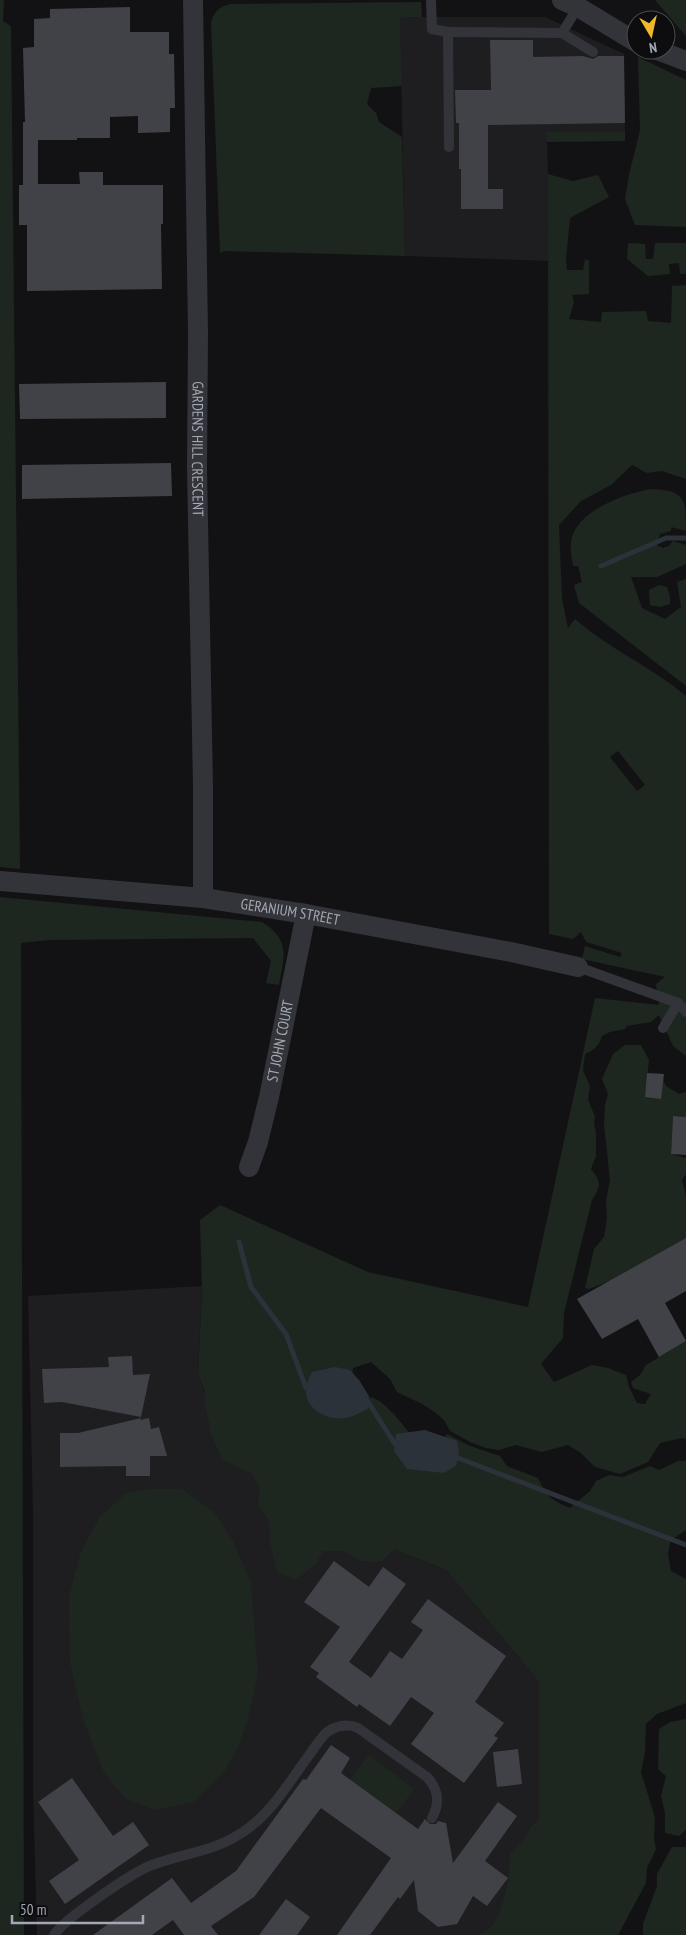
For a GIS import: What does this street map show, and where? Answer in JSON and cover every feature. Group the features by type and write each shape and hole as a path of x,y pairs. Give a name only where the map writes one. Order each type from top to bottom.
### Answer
{"street":[{"name":"GARDENS HILL CRESCENT","path":"194,0 198,334 197,468 203,787 203,898"},
{"path":"570,4 626,36"},
{"name":"GERANIUM STREET","path":"0,881 203,898 306,914 510,952 578,967"},
{"name":"ST JOHN COURT","path":"249,1167 258,1142 269,1097 306,914"}],"lane":[{"path":"431,0 432,29 448,32 562,32 593,52"},
{"path":"562,32 570,4"},
{"path":"448,32 449,147"},
{"path":"578,967 678,1003 686,1012"},
{"path":"663,1028 678,1003"},
{"path":"54,1935 68,1920 139,1871 159,1863 218,1846 244,1832 268,1810 322,1738 337,1727 349,1725 358,1728 426,1777 434,1786 438,1796 437,1808 432,1818"}],"shaded area":[{"path":"0,0 4,0 3,21 11,26 20,869 0,867"},
{"path":"655,0 686,0 686,35 676,24 676,10 664,10"},
{"path":"421,2 422,17 400,18 402,86 371,88 367,104 376,113 379,122 402,137 405,256 224,251 220,253 211,23 215,13 220,8 230,4"},
{"path":"545,17 624,54 625,132 547,133 550,261 405,256 400,18"},
{"path":"638,60 644,60 686,80 686,227 635,225 625,199 640,130"},
{"path":"547,132 625,132 625,141 547,142"},
{"path":"548,174 573,181 598,175 609,197 570,218 566,259 567,270 583,270 585,259 589,260 589,294 572,295 574,302 569,319 601,322 602,312 646,311 648,321 671,323 672,286 686,285 686,479 662,471 647,473 632,465 611,485 581,501 559,525 562,599 568,628 575,619 602,640 659,676 686,696 686,1056 673,1046 659,1015 651,1022 627,1026 625,1029 602,1036 596,1047 585,1054 583,1070 590,1086 588,1099 595,1117 596,1133 596,1156 591,1169 599,1181 599,1187 592,1200 564,1313 563,1338 541,1364 554,1382 592,1365 608,1368 626,1375 629,1387 637,1403 645,1404 651,1394 633,1388 631,1382 640,1375 646,1365 686,1341 686,1439 682,1438 660,1443 648,1462 620,1474 595,1467 581,1453 568,1445 542,1452 516,1445 499,1450 486,1448 470,1442 450,1431 444,1420 436,1413 397,1392 390,1379 371,1362 353,1368 351,1387 355,1399 370,1397 377,1400 394,1414 430,1460 447,1434 470,1446 500,1456 507,1466 538,1478 550,1497 570,1508 590,1491 596,1481 609,1475 623,1477 650,1466 659,1470 678,1461 686,1461 686,1530 671,1540 668,1553 671,1571 686,1579 686,1703 657,1714 646,1724 645,1752 641,1772 655,1818 654,1840 656,1849 647,1868 646,1883 618,1935 478,1935 488,1930 494,1924 502,1905 509,1872 510,1854 524,1840 530,1828 539,1819 539,1682 446,1570 394,1549 381,1562 360,1561 344,1551 323,1551 315,1565 295,1580 277,1572 270,1544 269,1520 258,1505 260,1487 251,1473 222,1460 212,1436 205,1405 205,1392 198,1373 202,1290 200,1220 220,1205 368,1272 528,1307 595,998 659,1005 656,984 665,977 582,959 585,946 620,957 622,953 586,942 581,932 573,939 549,934","holes":["618,751 645,785 637,791 610,757"]},
{"path":"628,243 645,244 646,259 653,259 655,243 686,243 686,274 680,274 679,263 669,264 670,274 648,276 627,259"},
{"path":"652,489 672,492 682,499 686,531 671,527 671,531 660,534 657,545 663,548 669,546 673,541 686,545 686,564 657,577 631,577 642,608 665,619 681,607 677,582 686,579 686,686 579,603 574,585 582,582 578,566 573,566 571,542 575,531 582,521 603,505 616,499"},
{"path":"659,585 667,587 670,597 670,604 660,607 650,605 649,590"},
{"path":"0,897 262,922 278,935 283,949 283,965 279,985 266,983 271,961 253,938 49,940 21,943 24,1935 0,1935"},
{"path":"625,1045 641,1045 649,1060 645,1097 663,1080 666,1086 679,1094 686,1092 686,1117 673,1116 671,1154 686,1158 686,1174 682,1180 686,1196 686,1238 618,1278 589,1289 585,1288 594,1249 604,1237 607,1219 606,1200 610,1180 604,1125 605,1105 608,1094 602,1079 613,1054"},
{"path":"202,1286 198,1373 206,1396 394,1549 446,1570 539,1682 539,1878 527,1913 483,1935 37,1935 33,1788 33,1514 28,1296"},
{"path":"335,1367 350,1370 359,1380 369,1396 368,1409 351,1417 332,1418 319,1413 309,1403 306,1388 312,1372"},
{"path":"425,1430 457,1441 459,1453 456,1466 444,1473 407,1469 394,1451 396,1434"},
{"path":"151,1489 182,1489 214,1512 233,1541 251,1582 258,1674 248,1719 239,1745 226,1769 193,1802 155,1810 125,1798 104,1773 83,1719 70,1663 69,1597 80,1554 99,1518 126,1493"},
{"path":"686,1719 686,1830 679,1836 665,1833 665,1813 661,1796 666,1776 658,1769 659,1729 670,1722"},
{"path":"369,1755 414,1789 394,1816 348,1782"},
{"path":"672,1847 686,1847 686,1935 643,1935 643,1924 657,1886 657,1874"}],"building":[{"path":"130,7 130,32 169,32 169,54 174,54 175,108 170,108 170,132 138,133 138,116 110,117 110,138 38,140 38,184 80,184 79,172 103,172 103,185 163,185 163,224 161,224 162,289 27,291 27,225 19,225 19,185 23,185 23,122 25,122 23,48 34,47 34,19 50,18 50,9"},
{"path":"490,40 533,40 533,57 583,56 593,59 598,56 624,56 625,123 488,125 488,189 503,189 503,209 461,209 459,123 456,123 455,90 491,90"},
{"path":"166,382 166,418 20,419 19,384"},
{"path":"171,463 172,496 22,499 22,465"},
{"path":"647,1073 664,1074 661,1099 645,1097"},
{"path":"673,1116 686,1117 686,1155 671,1154"},
{"path":"686,1238 686,1291 665,1303 686,1341 659,1357 638,1319 602,1339 577,1299"},
{"path":"132,1356 133,1375 150,1374 141,1417 62,1402 44,1403 42,1369 109,1367 108,1357"},
{"path":"141,1418 140,1420 149,1418 151,1429 159,1427 167,1456 150,1456 150,1476 126,1476 126,1466 60,1467 60,1433 78,1433"},
{"path":"334,1561 369,1587 383,1567 406,1584 349,1662 371,1678 390,1651 402,1659 423,1630 411,1622 428,1599 506,1656 475,1702 504,1723 494,1736 498,1738 464,1783 411,1744 434,1713 411,1697 390,1726 359,1704 357,1707 316,1677 319,1673 310,1667 340,1627 304,1602"},
{"path":"331,1745 350,1758 341,1773 418,1829 425,1819 430,1824 436,1824 438,1821 446,1823 453,1863 498,1802 517,1816 485,1861 508,1878 487,1906 473,1896 457,1924 438,1927 418,1911 414,1880 400,1899 398,1897 370,1935 337,1935 391,1858 321,1808 254,1897 211,1926 218,1935 184,1935 173,1920 152,1935 93,1935 172,1878 191,1903 236,1871 303,1779 306,1780"},
{"path":"518,1749 522,1784 497,1787 493,1752"},
{"path":"72,1778 113,1836 133,1822 149,1845 65,1904 49,1881 79,1860 38,1802"},
{"path":"286,1899 310,1917 297,1935 259,1935"}],"waterway":[{"path":"601,566 666,538 686,538"},
{"path":"239,1242 251,1287 286,1334 306,1388"},
{"path":"368,1402 395,1444"},
{"path":"458,1458 686,1545"}]}
